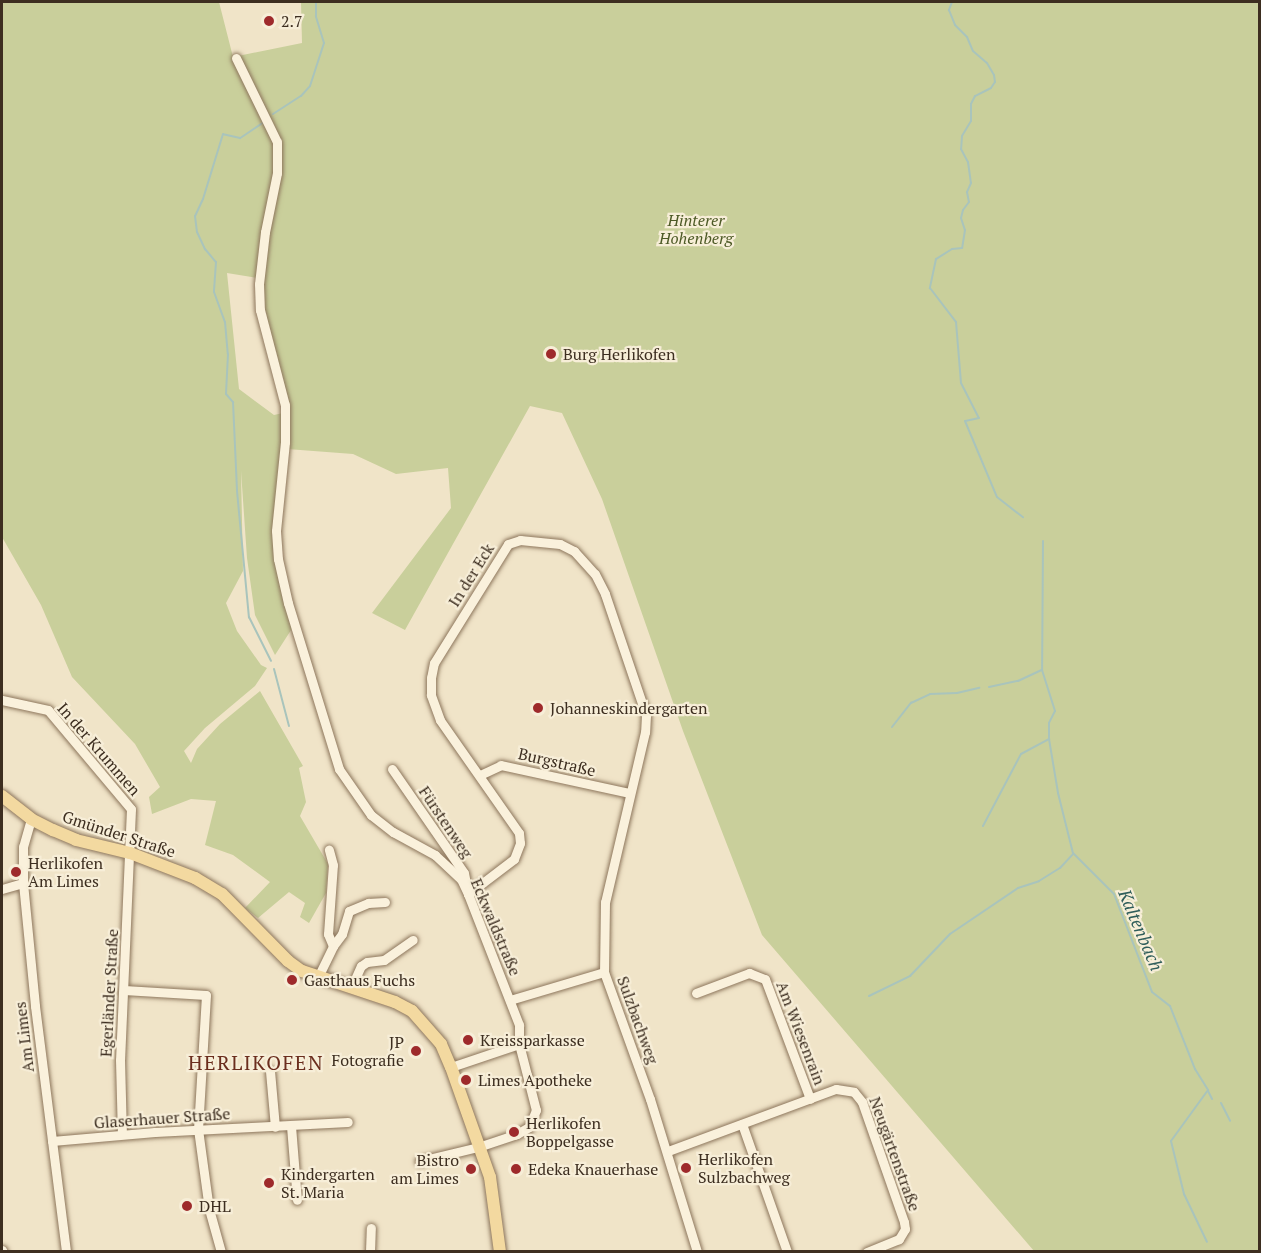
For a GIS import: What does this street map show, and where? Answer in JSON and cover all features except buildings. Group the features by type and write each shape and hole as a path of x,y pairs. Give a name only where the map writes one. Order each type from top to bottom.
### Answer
{"main road":[{"name":"Gmünder Straße","path":"2,796 31,819 76,840 130,853 172,868 222,894 288,961 302,971 395,1002 412,1011 441,1044 451,1067 490,1177 500,1251"}],"street":[{"name":"Eckwaldstraße","path":"236,58 277,142 277,173 265,232 259,284 260,310 285,405 285,442 276,531 278,559 288,603 339,769 371,815 393,832 435,855 460,879 519,1025 519,1044 536,1110 535,1118 529,1127 517,1134 478,1147"},
{"name":"In der Eck","path":"468,894 514,859 520,843 519,833 440,720 431,695 434,663 508,544 520,540 560,544 574,551 595,574 605,594 641,694 646,715 645,732 628,793"},
{"name":"In der Krummen","path":"2,700 48,710 131,809 130,853"},
{"name":"Burgstraße","path":"480,775 501,765 628,793"},
{"name":"Fürstenweg","path":"392,769 464,873 468,894"},
{"name":"Sulzbachweg","path":"628,793 605,902 604,972 668,1151 697,1251"},
{"name":"Am Limes","path":"31,819 23,847 23,883 66,1251"},
{"path":"329,850 333,865 328,934 333,946"},
{"name":"Egerländer Straße","path":"122,1134 120,1060 130,853"},
{"path":"2,889 23,883"},
{"path":"318,977 333,946 342,934 349,911 368,903 385,902"},
{"path":"351,988 361,966 367,962 384,960 413,940"},
{"path":"510,1000 604,972"},
{"name":"Am Wiesenrain","path":"696,993 749,973 765,979 810,1099"},
{"path":"124,990 206,995 198,1129 210,1209 221,1251"},
{"path":"451,1067 519,1044"},
{"path":"270,1071 275,1127"},
{"name":"Neugärtenstraße","path":"668,1151 842,1088 854,1092 862,1102 905,1229 899,1239 867,1251"},
{"name":"Glaserhauer Straße","path":"52,1142 122,1134 348,1122"},
{"path":"742,1124 787,1251"},
{"path":"291,1126 297,1200"},
{"path":"420,1161 478,1147"},
{"path":"370,1251 371,1228"}],"green space":[{"name":"Hinterer Hohenberg","path":"2,2 219,2 233,57 302,43 301,2 1259,2 1259,1251 1034,1251 762,935 683,731 602,499 562,413 530,406 405,630 372,613 451,508 448,468 396,474 353,454 287,449 286,391 266,321 263,279 227,273 239,389 274,415 283,413 276,528 293,627 275,655 255,615 247,558 241,471 243,571 226,603 237,631 261,665 267,668 255,686 205,728 184,751 191,763 197,749 220,724 260,691 303,766 299,768 306,802 300,816 328,864 326,893 309,923 300,917 305,903 289,892 258,918 245,908 270,882 233,855 205,845 216,801 191,799 152,814 149,797 160,787 135,744 72,677 41,605 2,537"}],"waterway":[{"path":"273,114 301,96 310,86 324,43 316,16 316,2"},
{"name":"Kaltenbach","path":"952,2 949,10 955,25 967,37 973,51 987,63 995,82 991,88 975,96 971,104 971,121 962,136 961,149 968,162 971,183 967,192 969,202 961,218 965,230 962,248 952,249 936,259 930,288 956,322 961,383 979,418 965,421 997,497 1023,517"},
{"path":"264,122 240,138 223,134 203,199 195,216 197,232 205,249 216,262 214,292 225,322 228,354 226,394 233,402 237,491 249,617 271,661"},
{"name":"Kaltenbach","path":"1043,541 1042,670 1055,711 1049,723 1049,739 1058,793 1073,853 1114,894 1152,992 1170,1006 1195,1069 1208,1090 1171,1141 1184,1194 1207,1242"},
{"path":"274,669 289,726"},
{"path":"989,687 1018,681 1042,670"},
{"path":"892,727 911,703 930,694 957,693 979,688"},
{"path":"983,826 1021,754 1049,739"},
{"path":"869,996 910,976 950,934 1018,888 1039,881 1060,868 1073,854"},
{"path":"1208,1091 1212,1099"},
{"path":"1221,1103 1230,1121"}],"place":[{"name":"2.7","path":"269,21"},
{"name":"Burg Herlikofen","path":"551,354"},
{"name":"Johanneskindergarten","path":"538,708"},
{"name":"Herlikofen Am Limes","path":"16,872"},
{"name":"Gasthaus Fuchs","path":"292,980"},
{"name":"Kreissparkasse","path":"468,1040"},
{"name":"JP Fotografie","path":"416,1051"},
{"name":"Limes Apotheke","path":"466,1080"},
{"name":"Herlikofen Boppelgasse","path":"514,1132"},
{"name":"Herlikofen Sulzbachweg","path":"686,1168"},
{"name":"Bistro am Limes","path":"471,1169"},
{"name":"Edeka Knauerhase","path":"516,1169"},
{"name":"Kindergarten St. Maria","path":"269,1183"},
{"name":"DHL","path":"187,1206"}],"district":[{"name":"HERLIKOFEN","path":"256,1062"}]}
